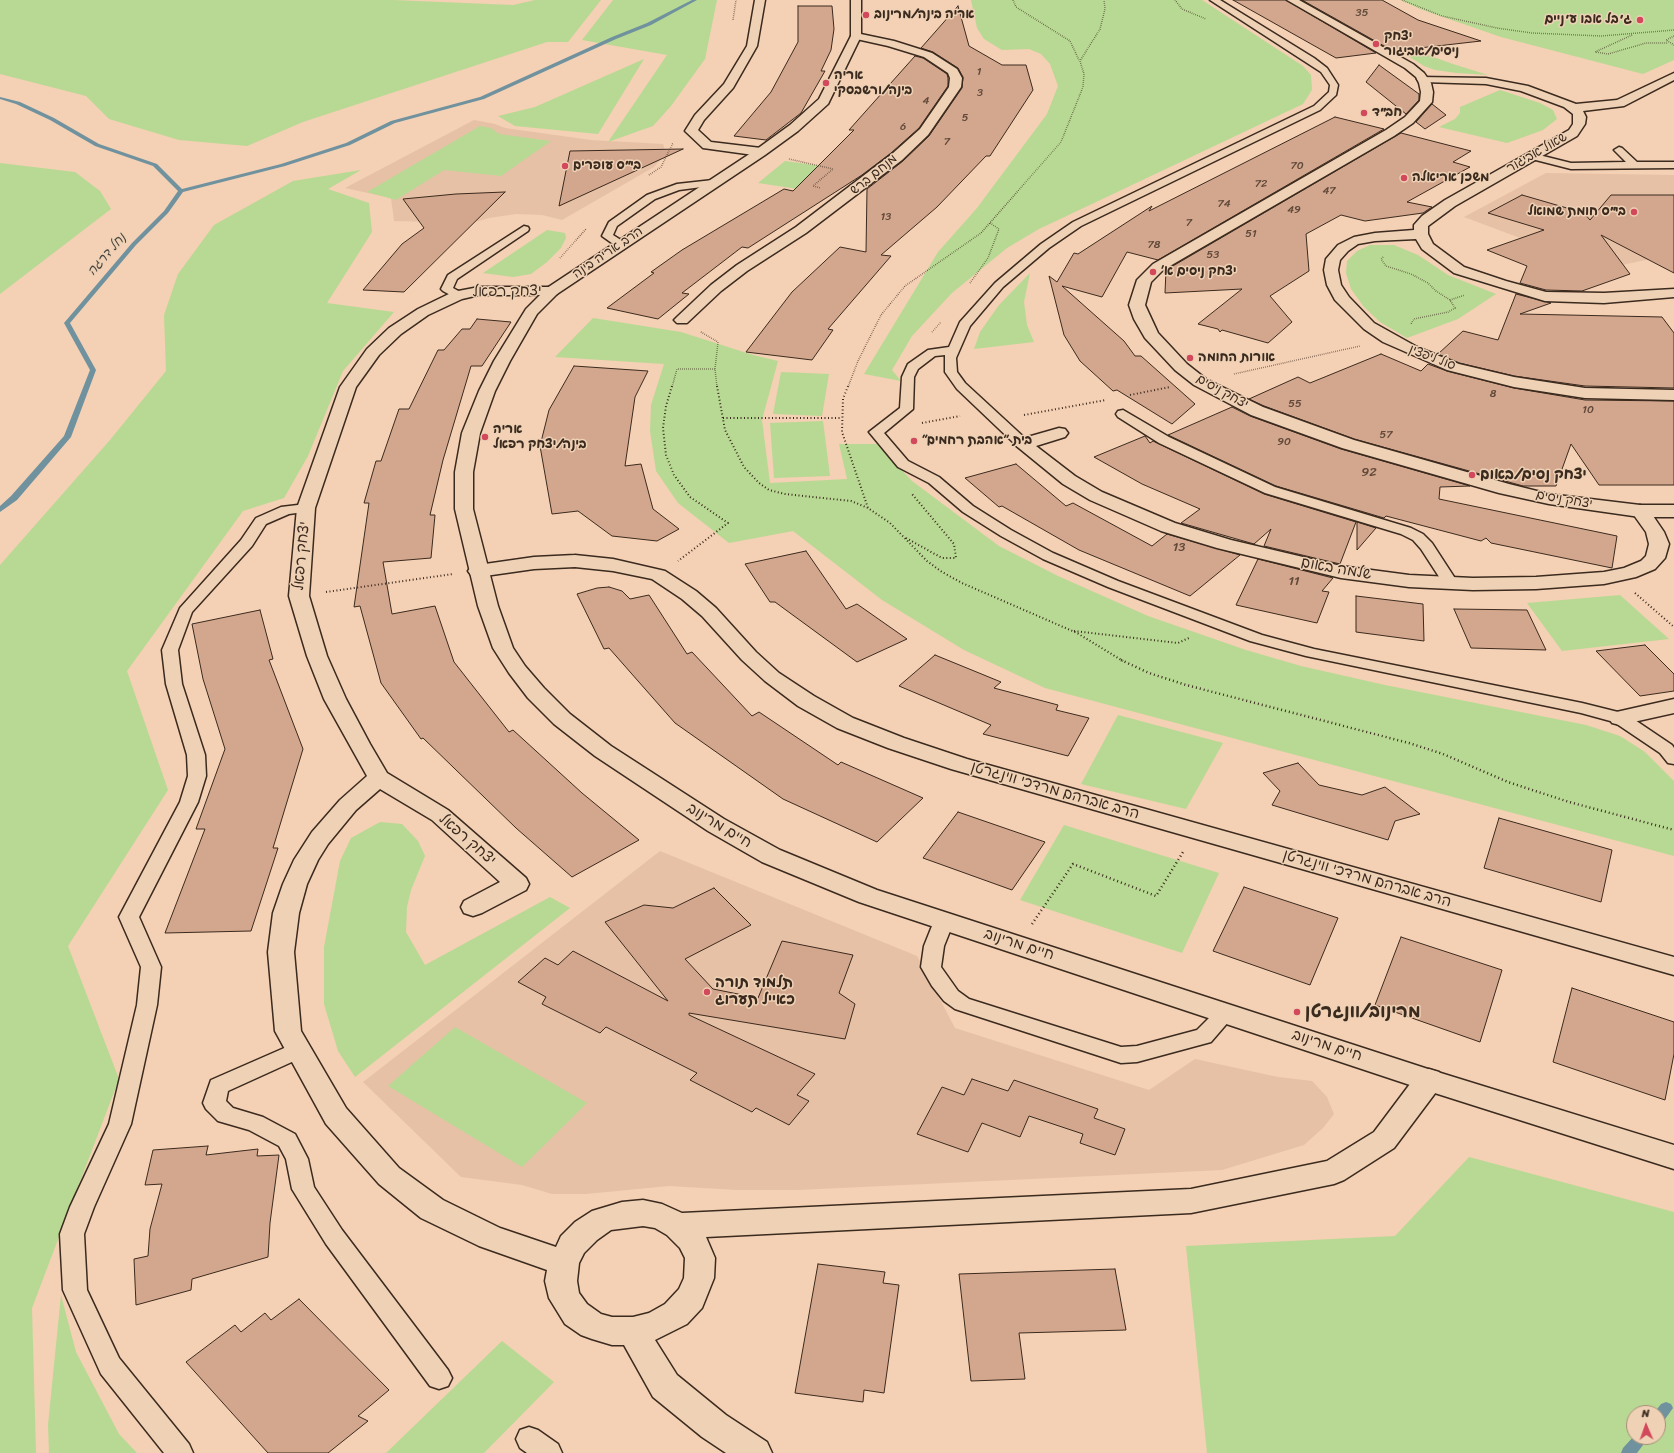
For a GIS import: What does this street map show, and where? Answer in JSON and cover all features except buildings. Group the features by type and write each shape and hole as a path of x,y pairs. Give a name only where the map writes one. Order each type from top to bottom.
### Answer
{"street":[{"path":"760,0 752,46 729,86 699,118 691,131 707,145 761,152"},
{"name":"הרב אריה בינה","path":"478,571 464,509 464,472 471,433 487,390 531,312 552,291 620,244 761,152 794,128 824,101 839,74 856,36 856,0"},
{"path":"1292,0 1392,55 1409,66 1423,79 1504,84 1542,93 1574,108 1620,104 1674,76"},
{"name":"מנחם ברש","path":"682,320 716,288 742,268 801,230 897,157 924,132 956,87 956,78 953,72 928,56 890,43 856,36"},
{"name":"יצחק ניסים","path":"1423,79 1427,92 1426,102 1409,120 1158,267 1144,280 1139,293 1138,305 1142,319 1165,351 1200,382 1256,411 1302,429 1348,444 1505,489 1549,499 1640,511 1674,511"},
{"name":"שאול אביגור","path":"1421,234 1421,225 1450,203 1573,132 1579,124 1580,117 1574,108"},
{"path":"1421,234 1427,246 1459,270 1545,296 1604,298 1674,293"},
{"name":"סול ליפצין","path":"1421,234 1375,237 1354,241 1343,248 1333,259 1331,270 1334,285 1343,300 1369,326 1389,339 1417,353 1452,367 1514,382 1585,393 1619,395 1674,395"},
{"name":"יצחק רפאל","path":"473,907 517,884 440,816 379,778 336,699 317,656 299,596 306,508 348,387 373,352 395,331 423,312 458,295 479,291 552,291"},
{"path":"1023,444 1059,433"},
{"name":"שלמה באום","path":"1023,444 1069,480 1096,496 1168,526 1224,544 1341,572 1409,581 1450,583 1536,583 1615,576 1648,565 1656,558 1659,544 1655,532 1640,511"},
{"name":"הרב אברהם מרדכי ווינגרטן","path":"478,571 534,563 576,561 613,565 658,575 689,595 709,612 749,656 772,677 806,701 845,723 896,743 959,764 1674,966"},
{"name":"חיים מרינוב","path":"478,571 502,648 516,669 536,693 562,719 603,751 716,826 771,856 868,896 1429,1080 1674,1157"},
{"path":"1620,718 1674,706"},
{"path":"379,778 348,805 320,838 306,860 295,884 286,913 281,952 288,1031 336,1116 389,1176 432,1209 490,1237 564,1263"},
{"path":"678,1226 1191,1201 1334,1172 1384,1140 1429,1080"},
{"path":"643,1213 662,1217 678,1226 692,1240 700,1258 699,1278 691,1298 676,1314 655,1326 633,1331 612,1331 592,1325 576,1314 565,1298 561,1281 564,1263 572,1245 586,1231 603,1220 622,1214 643,1213"},
{"path":"633,1331 665,1386 714,1426 755,1453"}],"lane":[{"path":"1023,444 961,386 951,372 950,358 964,325 999,285 1045,246 1076,224 1317,108 1333,93 1334,85 1324,70 1311,60 1214,0"},
{"path":"1619,150 1634,165"},
{"path":"1532,156 1571,166 1674,165"},
{"path":"620,244 607,236 613,224 651,197 677,187 713,183"},
{"path":"458,295 447,288 452,277 524,229"},
{"path":"954,350 932,353 918,361 912,367 908,377 906,409 876,432 903,464 934,480 968,509 1006,533 1048,556 1180,611 1256,638 1312,653 1582,708 1620,718 1666,749 1674,760"},
{"path":"1123,414 1164,440 1270,490 1406,531 1418,537 1426,546 1450,583"},
{"path":"180,1453 110,1366 75,1290 72,1234 82,1208 120,1124 147,1005 151,967 129,917 189,802 197,776 196,755 174,684 170,650 185,611 247,543 261,521 286,510 306,508"},
{"path":"944,921 934,946 931,967 939,981 952,996 970,1006 1121,1055 1137,1054 1204,1036 1226,1013"},
{"path":"298,1050 219,1086 214,1103 226,1115 255,1123 287,1140 297,1159 303,1188 334,1237 439,1378"}],"path":[{"path":"734,27 732,11 736,0"},
{"path":"868,508 842,432 843,399 858,361 881,315 904,286 924,271 947,259 981,234 1061,142 1083,87 1084,74 1080,61 1070,41 1016,8 1013,0"},
{"path":"1080,61 1100,29 1105,10 1104,0"},
{"path":"1402,0 1442,16 1497,28 1568,35 1601,36 1674,30"},
{"path":"1635,34 1595,52 1608,54 1646,43 1668,43 1674,46"},
{"path":"1668,43 1666,40 1674,36"},
{"path":"645,178 661,167 672,149 675,137"},
{"path":"761,152 833,169 813,186 827,189"},
{"path":"970,284 988,258 999,229 990,222"},
{"path":"559,259 589,226"},
{"path":"1375,237 1386,253 1381,259 1386,266 1411,274 1428,283 1436,291 1450,300 1455,308 1448,312 1414,319 1410,327 1389,339"},
{"path":"682,320 718,342 715,369 726,430 744,467 759,483 769,490 785,494 851,501 868,508 890,523 927,561 942,572 962,583 1077,634 1124,662 1149,673 1186,685 1409,743 1443,754 1508,782 1569,802 1674,830"},
{"path":"918,361 928,337 942,320"},
{"path":"658,575 728,523 690,497 674,476 666,455 662,428 666,406 677,369 715,369"},
{"path":"876,432 988,410"},
{"path":"723,418 842,418"},
{"path":"904,537 942,558 956,558 954,544 911,493"},
{"path":"299,596 478,571"},
{"path":"1615,576 1674,627"},
{"path":"1018,945 1074,864 1156,896 1196,831"}],"shaded area":[{"path":"474,120 495,124 505,128 591,140 663,144 666,153 654,167 562,220 542,215 516,214 489,218 472,223 394,221 391,198 345,188"},
{"path":"1546,173 1674,175 1674,254 1603,269 1464,217"},
{"name":"תלמוד תורה כאייל תערוג","path":"660,851 917,956 955,1028 1149,1090 1195,1059 1278,1077 1312,1081 1327,1097 1334,1114 1323,1128 1304,1145 1222,1170 798,1190 737,1190 669,1186 586,1194 552,1194 522,1185 461,1177 363,1082"}],"green space":[{"path":"0,0 393,0 513,5 535,0 601,0 568,42 547,42 303,122 247,146 179,140 109,119 86,96 0,74"},
{"path":"613,0 717,0 705,59 671,106 653,126 608,142 667,55 582,40"},
{"path":"971,0 1202,0 1303,66 1311,75 1312,90 1303,104 1039,229 1007,248 952,293 912,336 892,370 901,381 864,374 938,252 977,208 1047,114 1058,86 1050,64 1041,54 1029,49 1002,50 984,39 977,28"},
{"path":"1401,0 1674,0 1674,60 1643,74 1501,37 1420,9"},
{"path":"1380,38 1488,75 1435,70 1424,66"},
{"path":"644,59 598,134 515,126 498,116 535,107"},
{"path":"1500,90 1540,103 1553,110 1557,119 1543,130 1507,143 1439,127 1455,119 1460,113 1460,107"},
{"path":"480,126 491,128 499,134 551,141 501,176 444,170 396,200 367,192"},
{"path":"785,161 843,169 818,192 758,183"},
{"path":"0,163 75,172 100,191 111,209 0,294"},
{"path":"361,170 328,189 369,203 372,232 327,303 394,312 343,371 308,456 284,498 243,511 127,671 168,790 68,946 119,1079 32,1308 36,1453 0,1453 0,565 110,440 166,371 164,315 178,274 214,225 293,181"},
{"path":"547,230 565,233 566,238 561,248 547,262 531,274 513,277 483,273"},
{"path":"1370,245 1394,245 1418,255 1448,275 1496,294 1458,319 1407,338 1380,322 1364,307 1351,289 1346,273 1347,261 1357,251"},
{"path":"1030,273 1024,302 1027,325 1034,342 974,349 980,332 999,305"},
{"path":"593,318 681,332 753,355 778,361 762,420 770,483 847,479 839,444 877,444 912,481 999,546 1058,576 1148,616 1246,650 1301,666 1385,685 1586,725 1620,736 1645,752 1674,781 1674,856 1045,688 964,650 882,600 793,531 729,543 678,503 656,471 650,431 651,405 664,364 555,357"},
{"path":"781,372 829,374 822,416 773,414"},
{"path":"823,421 830,476 774,478 770,423"},
{"path":"1620,595 1669,639 1562,651 1527,603"},
{"path":"1118,715 1223,743 1186,809 1081,784"},
{"path":"380,822 402,824 418,841 425,856 411,890 407,907 406,932 425,965 550,897 570,908 355,1077 338,1051 324,1004 324,947 340,861 351,838"},
{"path":"1064,825 1219,873 1182,953 1020,900"},
{"path":"455,1027 587,1103 522,1167 388,1086"},
{"path":"1469,1157 1674,1212 1674,1453 1207,1453 1186,1246 1395,1236"},
{"path":"61,1295 76,1352 119,1434 137,1453 49,1453 48,1425"},
{"path":"502,1341 554,1382 484,1453 386,1453"}],"waterway":[{"path":"181,191 283,165 348,144 393,122 482,98 614,38 649,24 695,0"},
{"name":"נחל דרגה","path":"0,98 18,103 52,119 97,145 155,165 181,191"},
{"name":"נחל דרגה","path":"0,510 14,498 67,437 93,370 67,323 134,244 166,212 181,191"},
{"path":"1628,1453 1635,1445"}],"place":[{"name":"אריה בינה/מרינוב","path":"866,15"},
{"name":"ג'בל אבו ע'ניים","path":"1640,20"},
{"name":"יצחק ניסים/אביגור","path":"1376,44"},
{"name":"אריה בינה/ורשבסקי","path":"826,83"},
{"name":"חב\"ד","path":"1364,113"},
{"name":"בי\"ס עופרים","path":"565,166"},
{"name":"משכן אריאלה","path":"1404,178"},
{"name":"בי\"ס חומת שמואל","path":"1634,212"},
{"name":"יצחק ניסים א׳","path":"1153,272"},
{"name":"אורות החומה","path":"1190,358"},
{"name":"אריה בינה/יצחק רפאל","path":"485,437"},
{"name":"בית ״אהבת רחמים״","path":"914,441"},
{"name":"יצחק נסים/באום","path":"1472,475"},
{"name":"תלמוד תורה כאייל תערוג","path":"707,992"},
{"name":"מרינוב/וונגרטן","path":"1297,1012"}]}
